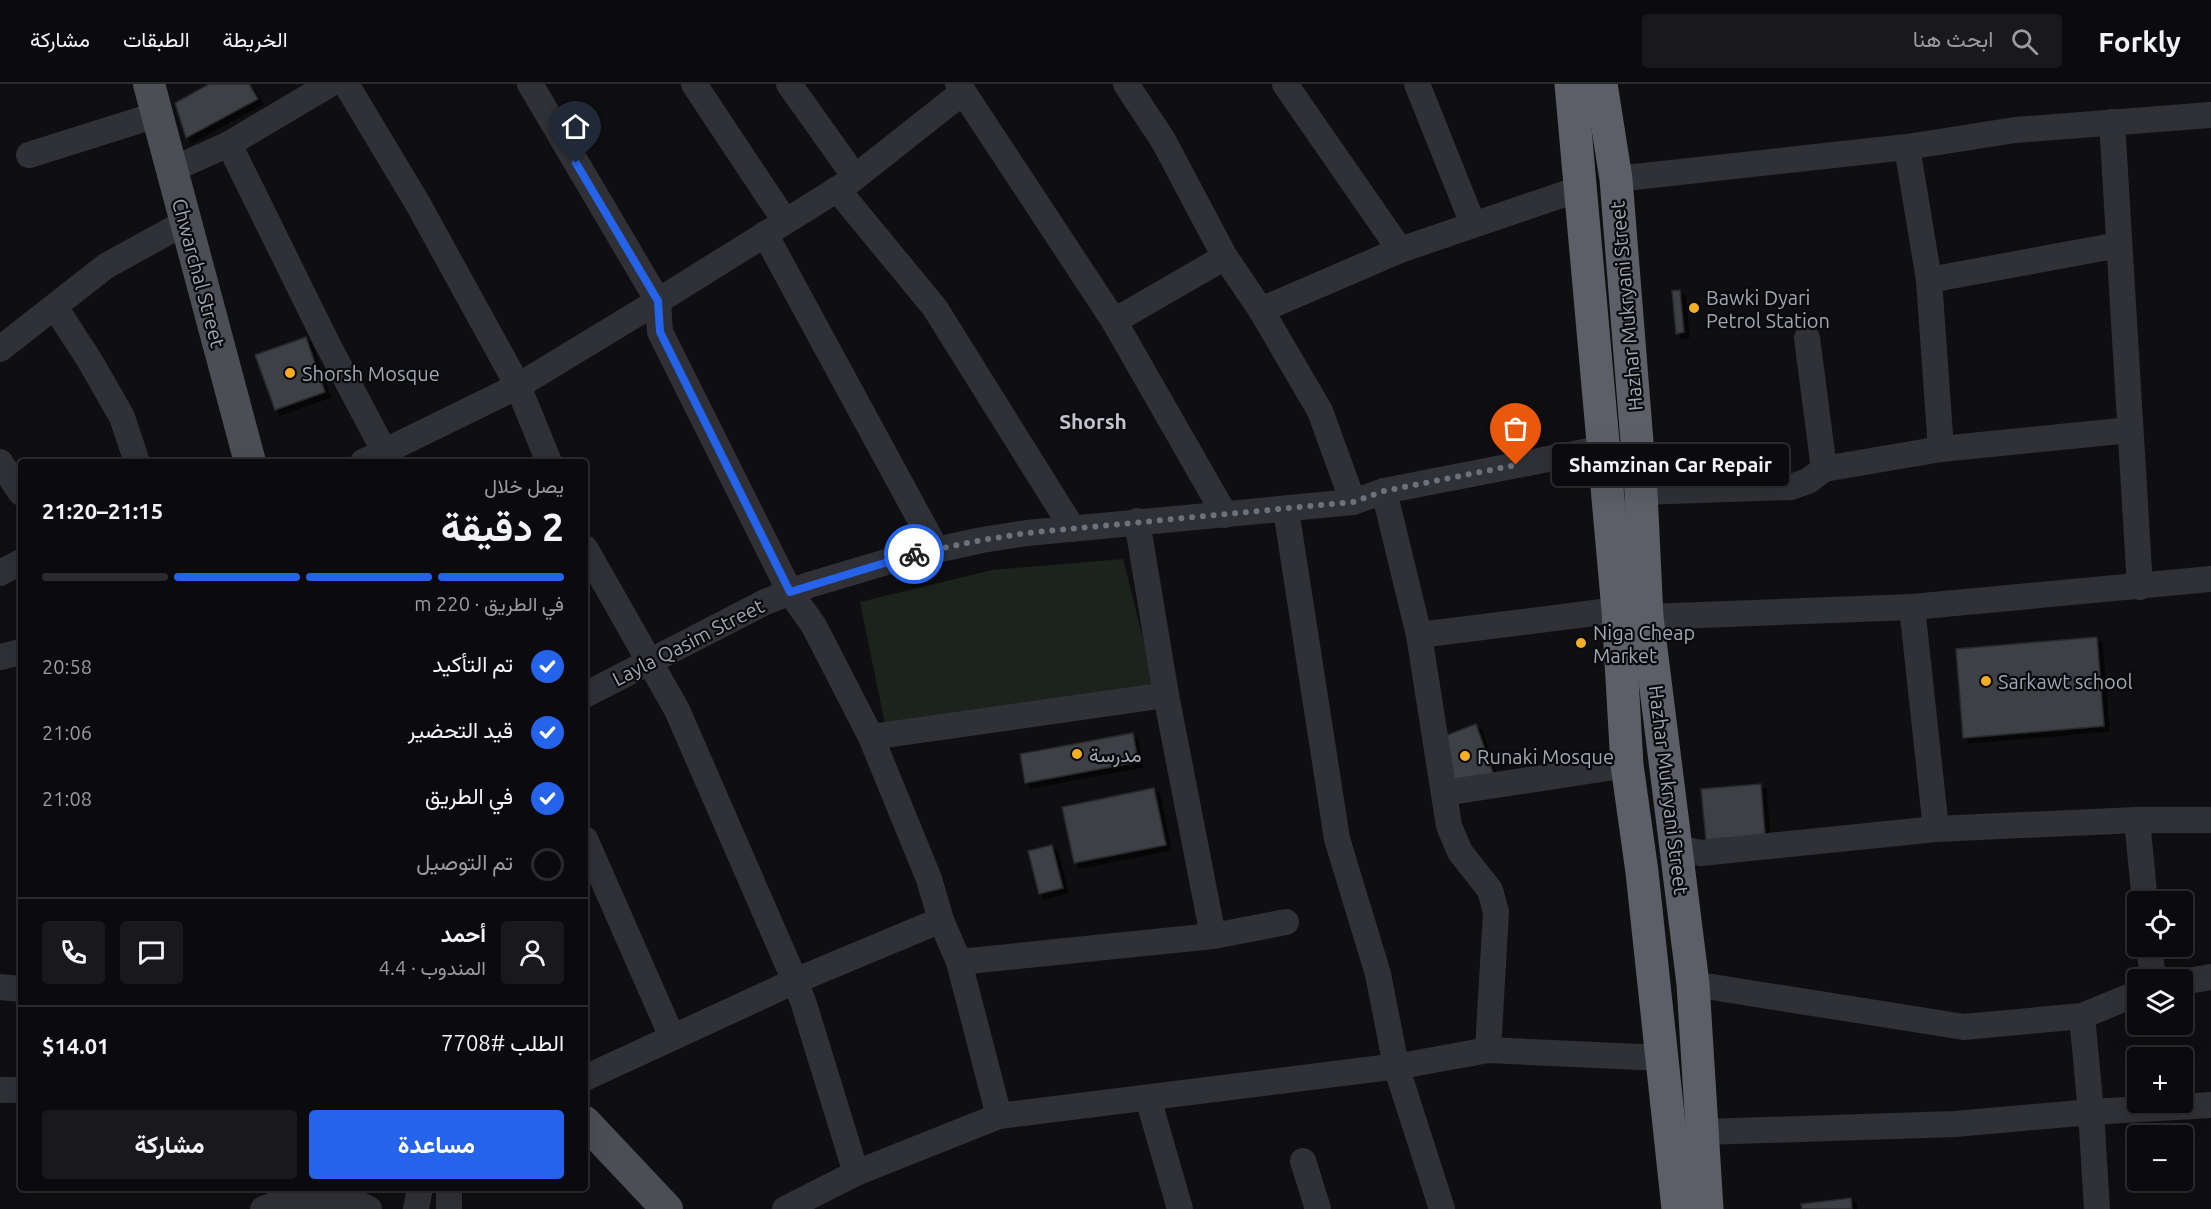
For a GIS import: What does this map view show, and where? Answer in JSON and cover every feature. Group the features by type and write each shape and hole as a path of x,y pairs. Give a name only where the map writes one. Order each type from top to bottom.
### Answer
{"highway":[{"name":"Hazhar Mukryani Street","path":"1571,84 1604,448 1676,848 1693,984 1707,1209"},
{"name":"Hazhar Mukryani Street","path":"1601,84 1616,179 1641,492 1627,765 1642,872 1678,1209"},
{"path":"1672,1164 1681,1170 1699,1170 1704,1143"},
{"path":"1690,1209 1701,1209"}],"main road":[{"name":"Chwarchal Street","path":"149,84 249,459"},
{"path":"588,1125 667,1209"}],"street":[{"path":"171,170 229,144 330,84"},
{"path":"346,84 418,204 518,386 548,459"},
{"path":"530,84 658,301 660,332 790,592 814,626 871,737 929,879 940,920 959,962 999,1116"},
{"path":"694,84 775,227 936,549"},
{"path":"789,84 846,183 935,308 1073,529"},
{"path":"1126,84 1163,140 1225,256 1261,310 1320,411 1353,502"},
{"path":"1285,84 1400,250"},
{"path":"1417,84 1473,224"},
{"path":"229,144 327,343 379,459 518,386 846,183 961,88 1114,321 1225,515"},
{"path":"1616,179 1907,147 2015,129 2211,115"},
{"path":"29,155 156,116"},
{"path":"2112,122 2140,587"},
{"path":"1907,147 1929,280 1941,448"},
{"path":"1261,310 1400,250 1579,189"},
{"path":"0,348 106,267 186,222"},
{"path":"1929,280 2119,245"},
{"path":"1114,321 1225,256"},
{"path":"55,306 122,417 136,459"},
{"path":"1807,338 1824,469"},
{"path":"1641,492 1791,487 1808,481 1824,469 1941,448 2130,430"},
{"name":"Layla Qasim Street","path":"588,693 765,602 865,568 936,549 993,538 1137,521 1286,510 1353,502 1384,491 1604,448"},
{"path":"0,462 18,489"},
{"path":"1384,491 1419,635 1449,826 1460,852 1490,890 1496,912 1488,1050"},
{"path":"1286,510 1337,839 1378,974 1396,1066 1442,1209"},
{"path":"1137,521 1166,695 1214,936"},
{"path":"588,553 677,710 795,981 803,1000 856,1173"},
{"path":"0,573 18,564"},
{"path":"1419,635 1633,614 1912,607 2211,579"},
{"path":"1912,607 1936,829"},
{"path":"0,657 18,653"},
{"path":"871,737 1166,695"},
{"path":"1444,793 1627,765"},
{"path":"2137,820 2144,891"},
{"path":"1676,848 1701,853 1936,829 2137,820 2211,820"},
{"path":"588,846 672,1037"},
{"path":"588,1077 795,981 940,920"},
{"path":"959,962 1214,936 1286,922"},
{"path":"2193,980 2211,977"},
{"path":"1693,984 1964,1027 2082,1016 2127,998"},
{"path":"0,987 18,989"},
{"path":"2082,1016 2097,1209"},
{"path":"785,1209 856,1173 999,1116 1396,1066 1488,1050 1662,1058"},
{"path":"0,1090 18,1090"},
{"path":"1148,1098 1180,1209"},
{"path":"1704,1143 2091,1112 2211,1105"},
{"path":"1303,1161 1318,1209"},
{"path":"416,1209 419,1191"},
{"path":"449,1191 449,1209"},
{"path":"263,1209 273,1205 344,1202 363,1205 369,1209"}],"shaded area":[{"path":"1123,559 1155,685 887,734 860,602 992,570"}],"building":[{"path":"209,84 249,84 258,99 186,138 175,103"},
{"path":"1680,290 1684,332 1676,334 1672,291"},
{"name":"Shorsh Mosque","path":"306,337 325,392 275,410 255,355"},
{"path":"2097,637 2104,726 1963,738 1956,649"},
{"name":"Runaki Mosque","path":"1476,724 1493,773 1454,786 1437,739"},
{"path":"1133,733 1138,762 1025,783 1020,754"},
{"path":"1761,784 1765,835 1706,840 1701,789"},
{"path":"1154,788 1166,845 1074,863 1062,807"},
{"path":"1052,845 1063,888 1039,894 1028,851"},
{"path":"1851,1198 1852,1209 1802,1209 1801,1204"}],"way so far":[{"path":"914,554 1027,533 1353,502 1384,491 1516,465"}],"place":[{"name":"Bawki Dyari Petrol Station","path":"1694,308"},
{"name":"Shorsh Mosque","path":"290,373"},
{"name":"Shamzinan Car Repair","path":"1516,465"},
{"name":"Niga Cheap Market","path":"1581,643"},
{"name":"Sarkawt school","path":"1986,681"},
{"name":"مدرسة","path":"1077,754"},
{"name":"Runaki Mosque","path":"1465,756"}],"district":[{"name":"Shorsh","path":"1093,421"}],"route":[{"path":"576,163 658,301 660,332 790,592 914,554"}]}
